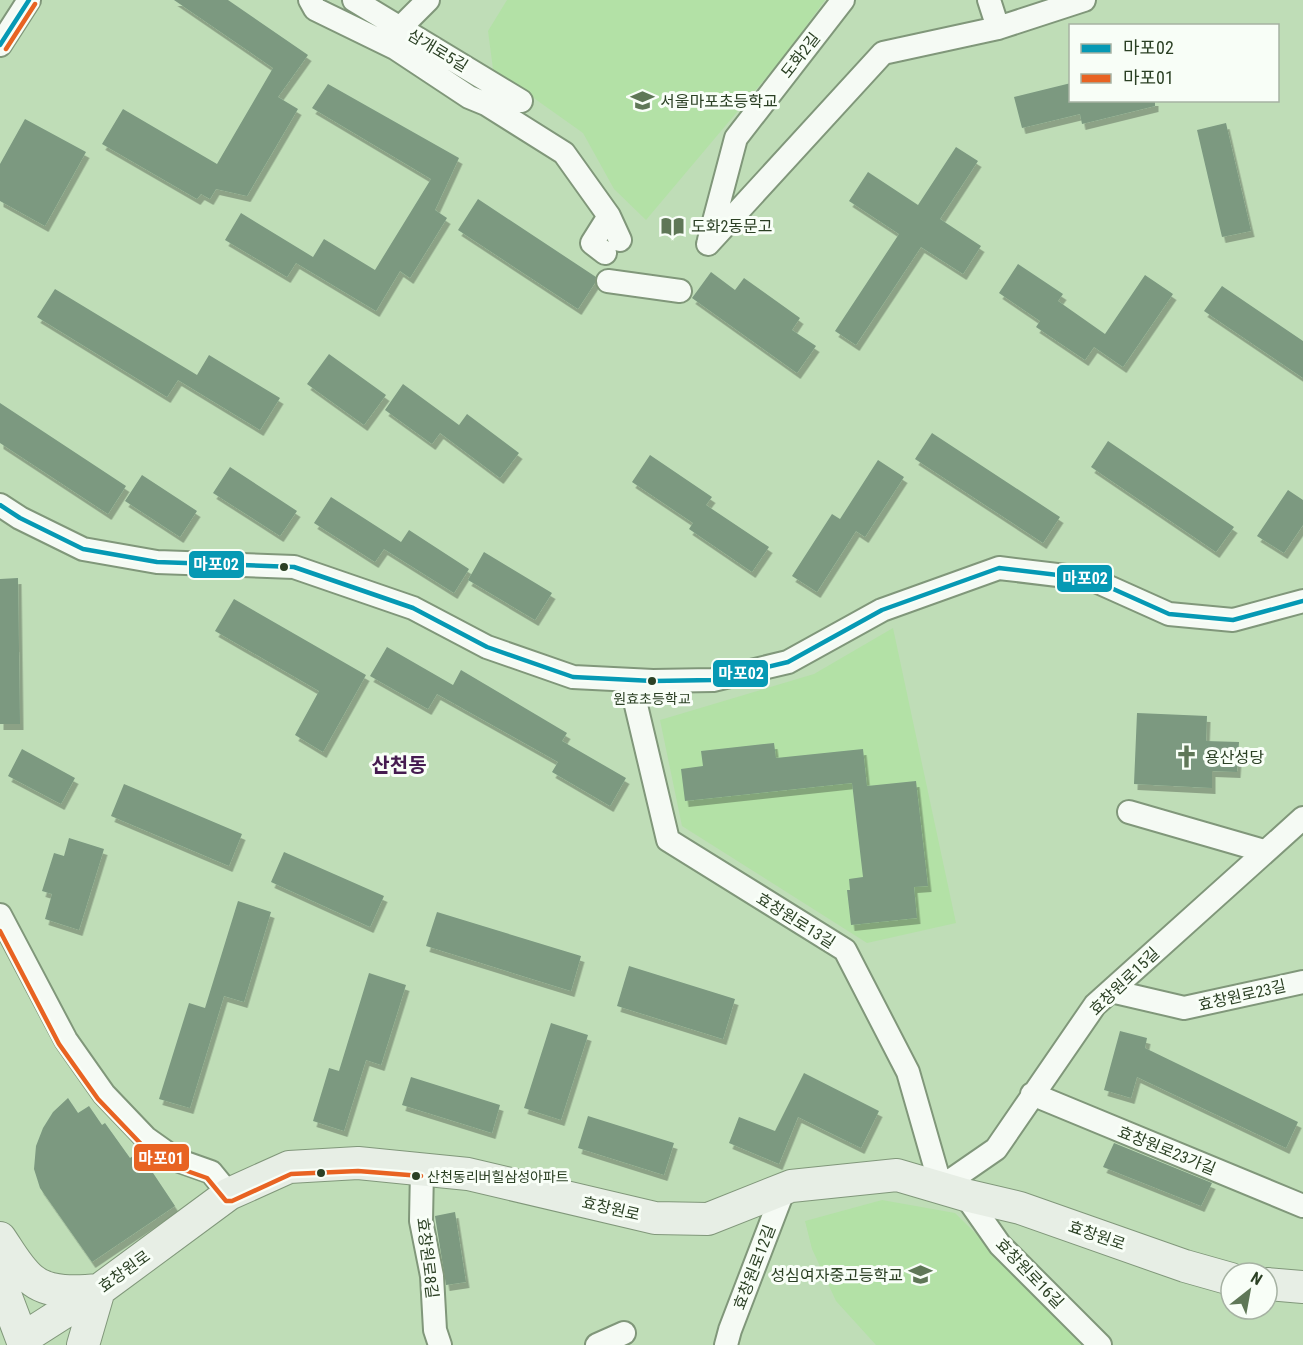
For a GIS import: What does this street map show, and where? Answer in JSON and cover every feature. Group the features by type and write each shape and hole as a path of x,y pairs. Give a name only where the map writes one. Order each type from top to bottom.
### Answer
{"street":[{"path":"0,45 29,0"},
{"path":"310,0 315,9 394,48 469,97 486,104 564,153 609,216 612,247"},
{"name":"삼개로5길","path":"354,0 521,101"},
{"path":"400,28 428,0"},
{"name":"도화2길","path":"843,0 736,138 708,244 883,53 998,28"},
{"path":"989,0 998,28 1084,0"},
{"path":"608,281 680,291"},
{"path":"0,505 20,518 83,549 157,562 294,567 413,608 487,647 573,677 712,680 788,662 882,610 999,568 1091,579 1168,614 1233,620 1303,601"},
{"name":"효창원로13길","path":"630,680 668,840 844,950 908,1072 953,1191"},
{"path":"1129,812 1264,851"},
{"name":"효창원로15길","path":"953,1191 996,1149 1095,1005 1303,818"},
{"path":"0,915 66,1040 104,1094 146,1138 177,1160 211,1172 229,1194"},
{"name":"효창원로23길","path":"1111,991 1184,1008 1303,982"},
{"name":"효창원로23가길","path":"1032,1094 1303,1206"},
{"name":"효창원로","path":"24,1342 229,1194 289,1167 358,1163 468,1174 656,1218 708,1219 791,1186 897,1175 1020,1208 1185,1266 1219,1276"},
{"name":"효창원로8길","path":"422,1169 421,1221 432,1276 435,1330 440,1345"},
{"name":"효창원로12길","path":"726,1345 784,1189"},
{"name":"효창원로16길","path":"953,1191 1000,1245 1100,1345"},
{"path":"0,1238 23,1271 33,1281 48,1287 76,1292 99,1290 83,1345"},
{"path":"0,1281 24,1342"},
{"path":"1279,1285 1303,1287"},
{"path":"597,1345 624,1333"}],"shaded area":[{"name":"서울마포초등학교","path":"507,0 825,0 785,55 646,220 614,189 583,133 493,69 488,31"},
{"name":"원효초등학교","path":"893,628 956,923 867,943 682,826 660,720 814,674"},
{"name":"성심여자중고등학교","path":"882,1200 955,1213 1088,1345 876,1345 836,1301 812,1249 805,1221"}],"building":[{"path":"174,0 228,0 308,55 278,97 298,109 247,196 216,189 210,199 201,194 197,199 102,144 123,109 217,164 273,68"},
{"path":"1069,83 1069,102 1155,102 1155,106 1082,124 1080,114 1022,128 1014,97"},
{"path":"328,84 459,158 435,210 447,218 410,278 400,271 376,311 296,263 287,277 225,240 241,213 313,257 324,239 375,270 431,179 312,108"},
{"path":"25,119 86,152 45,226 0,201 0,164"},
{"path":"1226,123 1251,231 1222,237 1197,130"},
{"path":"956,147 978,161 940,219 981,246 963,274 921,247 856,345 835,331 899,234 849,201 868,172 918,205"},
{"path":"478,199 596,277 595,283 578,309 458,230"},
{"path":"1018,264 1063,294 1058,301 1105,334 1145,275 1173,294 1123,367 1094,347 1085,360 1036,327 1040,321 999,293"},
{"path":"711,272 735,290 744,278 800,318 792,330 816,346 797,373 692,298"},
{"path":"1222,286 1303,341 1303,378 1204,311"},
{"path":"55,289 197,375 209,355 280,398 260,430 178,380 167,397 37,317"},
{"path":"329,354 386,395 364,425 307,384"},
{"path":"403,384 459,425 467,414 519,453 500,478 440,433 432,444 385,410"},
{"path":"0,403 126,486 108,514 0,443"},
{"path":"932,433 1060,517 1043,543 915,459"},
{"path":"1108,441 1234,527 1216,552 1091,467"},
{"path":"650,455 712,497 706,505 769,547 752,572 689,529 693,523 632,482"},
{"path":"878,460 904,477 865,537 856,531 817,592 792,576 832,514 840,519"},
{"path":"230,467 297,511 280,536 213,493"},
{"path":"142,475 197,511 180,537 125,501"},
{"path":"1288,490 1303,500 1303,525 1284,553 1257,536"},
{"path":"331,497 401,542 409,530 469,569 454,593 384,549 375,562 314,523"},
{"path":"484,552 552,593 535,620 468,580"},
{"path":"18,578 20,724 0,724 0,579"},
{"path":"234,599 366,675 323,752 295,735 319,691 215,631"},
{"path":"387,647 453,685 461,670 567,733 562,741 626,778 610,806 552,772 558,762 437,694 428,709 370,676"},
{"name":"용산성당","path":"1137,713 1207,716 1206,741 1239,742 1237,772 1212,771 1212,788 1134,784"},
{"path":"774,743 776,758 863,749 867,786 916,781 928,886 914,887 917,918 851,925 847,890 850,890 849,879 863,877 852,783 685,801 681,769 703,766 701,751"},
{"path":"22,749 75,778 61,804 8,776"},
{"path":"124,784 242,834 229,866 111,816"},
{"path":"69,838 104,849 79,930 45,919 52,894 42,891 54,853 64,856"},
{"path":"284,852 384,896 370,927 271,882"},
{"path":"238,901 271,912 244,1002 224,996 190,1108 159,1099 189,1003 205,1008"},
{"path":"437,912 581,956 571,991 426,946"},
{"path":"629,966 735,999 723,1039 617,1006"},
{"path":"369,973 406,985 381,1065 366,1060 344,1131 313,1121 329,1068 339,1071"},
{"path":"551,1023 588,1035 561,1120 524,1108"},
{"path":"1120,1031 1147,1038 1145,1048 1298,1122 1286,1148 1137,1077 1131,1098 1104,1090"},
{"path":"804,1073 879,1111 861,1148 798,1117 779,1164 729,1143 739,1117 775,1131"},
{"path":"411,1077 500,1105 492,1133 402,1105"},
{"path":"68,1098 78,1113 89,1106 102,1125 105,1123 130,1158 139,1152 175,1206 92,1262 40,1188 34,1169 36,1146 43,1128 53,1112"},
{"path":"588,1116 674,1143 664,1175 578,1148"},
{"path":"1114,1143 1212,1183 1201,1206 1103,1167"},
{"path":"455,1212 466,1282 446,1285 435,1216"}],"transit line":[{"name":"마포02","path":"0,45 29,0"},
{"name":"마포01","path":"6,49 35,4"},
{"name":"마포02","path":"0,505 20,518 83,549 157,562 294,567 413,608 487,647 573,677 653,681 713,680 788,662 882,610 999,568 1091,579 1169,614 1233,620 1303,601"},
{"name":"마포01","path":"0,931 59,1044 98,1099 141,1144 173,1166 207,1178 226,1201 232,1201 291,1174 358,1171 421,1176"}],"place":[{"name":"서울마포초등학교","path":"642,101"},
{"name":"도화2동문고","path":"673,226"},
{"name":"원효초등학교","path":"652,681"},
{"name":"용산성당","path":"1187,757"},
{"name":"산천동리버힐삼성아파트","path":"416,1176"},
{"name":"성심여자중고등학교","path":"921,1275"}],"district":[{"name":"산천동","path":"399,765"}]}
